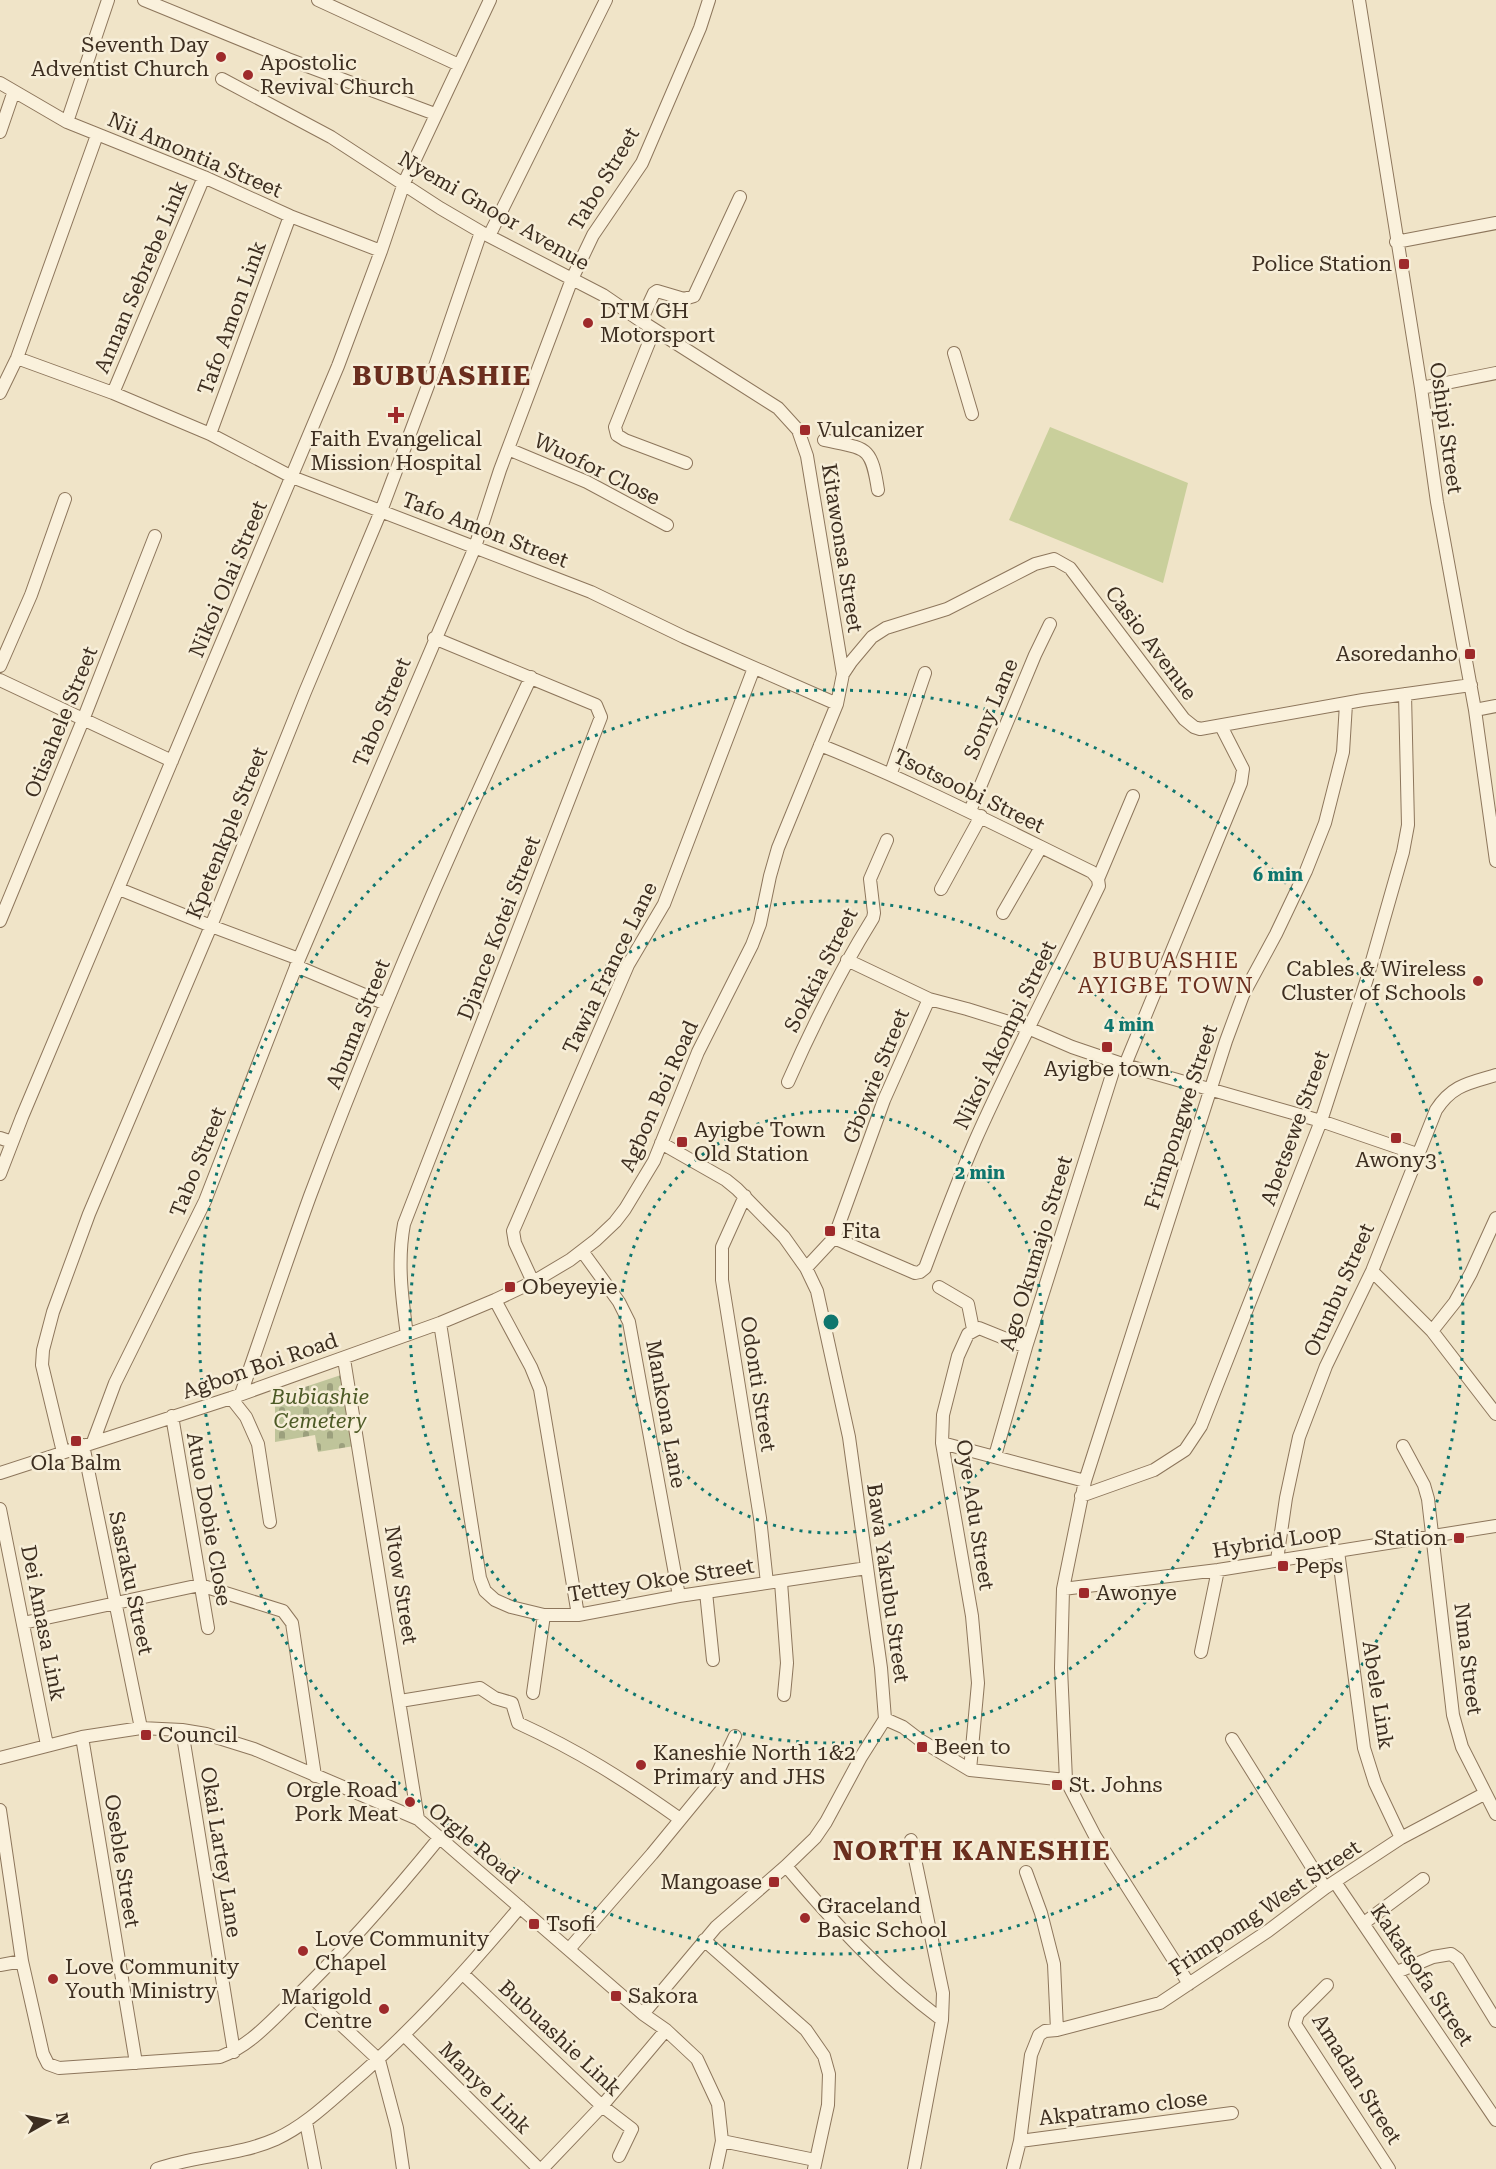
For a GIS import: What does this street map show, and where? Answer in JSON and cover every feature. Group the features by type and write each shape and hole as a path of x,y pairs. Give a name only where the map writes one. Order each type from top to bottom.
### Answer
{"street":[{"path":"67,122 108,0"},
{"path":"144,0 288,59 435,114"},
{"path":"318,0 459,65"},
{"name":"Nikoi Olai Street","path":"0,1174 6,1140 119,889 338,366 404,183 490,0"},
{"name":"Kpetenkple Street","path":"63,1452 42,1365 43,1350 49,1325 89,1214 211,926 381,510 485,234 606,0"},
{"name":"Tabo Street","path":"84,1445 205,1201 297,963 434,638 475,547 508,448 572,279 593,235 642,163 700,28 709,0"},
{"name":"Oshipi Street","path":"1359,0 1437,502 1475,710 1496,861"},
{"name":"Nyemi Gnoor Avenue","path":"222,79 331,136 440,208 485,234 603,295 778,408 798,430"},
{"name":"Nii Amontia Street","path":"0,83 67,122 204,177 290,216 381,251"},
{"path":"0,132 14,92"},
{"path":"0,393 3,378 17,358 97,135"},
{"name":"Annan Sebrebe Link","path":"114,393 204,177"},
{"path":"641,321 657,291 684,299 694,296 740,197"},
{"name":"Tafo Amon Link","path":"210,434 290,216"},
{"path":"1396,242 1496,223"},
{"path":"654,330 615,426 617,435 686,463"},
{"path":"954,353 972,414"},
{"name":"Tafo Amon Street","path":"17,358 114,393 210,434 292,477 591,592 684,637 837,704"},
{"path":"1421,388 1496,373"},
{"name":"Kitawonsa Street","path":"798,430 807,456 843,674"},
{"path":"824,440 850,445 869,455 874,467 878,490"},
{"name":"Wuofor Close","path":"508,448 587,482 667,525"},
{"path":"0,666 31,595 65,499"},
{"name":"Otisahele Street","path":"0,921 83,720 155,536"},
{"name":"Casio Avenue","path":"843,674 872,637 886,628 947,609 1035,564 1054,559 1071,568 1184,719 1200,729 1471,685"},
{"name":"Sony Lane","path":"941,889 975,813 1035,656 1050,624"},
{"name":"Djance Kotei Street","path":"407,1335 400,1276 400,1246 404,1224 600,722 600,712 596,705 434,638"},
{"name":"Tawia France Lane","path":"532,1282 515,1243 513,1231 628,965 664,904 754,668"},
{"path":"891,773 925,673"},
{"name":"Agbon Boi Road","path":"0,1473 236,1396 440,1323 532,1282 582,1251 615,1222 654,1161 694,1060 752,945 760,924 778,848 837,704 843,674"},
{"name":"Abuma Street","path":"236,1396 310,1197 386,1004 465,818 531,677"},
{"path":"0,680 172,761"},
{"name":"Abetsewe Street","path":"1081,1496 1154,1470 1185,1450 1201,1426 1321,1120 1366,982 1408,825 1406,694"},
{"name":"Frimpongwe Street","path":"1081,1496 1210,1089 1243,995 1276,934 1306,871 1325,823 1343,752 1346,704"},
{"path":"1475,710 1496,706"},
{"name":"Ago Okumajo Street","path":"995,1456 1026,1347 1120,1064 1241,783 1243,769 1221,726"},
{"name":"Tsotsoobi Street","path":"820,745 891,773 975,813 1092,872 1098,879"},
{"name":"Nikoi Akompi Street","path":"834,1238 915,1273 924,1268 975,1141 1099,886 1098,879 1133,796"},
{"name":"Sokkia Street","path":"788,1082 812,1028 847,960 873,918 870,879 887,840"},
{"path":"1003,913 1041,847"},
{"path":"119,889 297,963 386,1004"},
{"path":"847,960 929,999"},
{"name":"Gbowie Street","path":"806,1268 834,1238 884,1100 929,999 1028,1028 1120,1064 1321,1120 1417,1154"},
{"name":"Otunbu Street","path":"1277,1560 1286,1498 1299,1437 1326,1366 1372,1271 1436,1110 1448,1094 1461,1086 1496,1075"},
{"name":"Bawa Yakubu Street","path":"661,1143 726,1180 745,1196 784,1237 806,1268 821,1305 846,1426 881,1668 885,1719"},
{"name":"Odonti Street","path":"745,1196 722,1247 722,1280 760,1518 767,1583"},
{"path":"1432,1331 1455,1302 1496,1218"},
{"name":"Mankona Lane","path":"582,1251 619,1302 629,1322 680,1596"},
{"path":"1372,1271 1432,1331 1496,1414"},
{"path":"939,1287 968,1304 974,1329 979,1328 1026,1347"},
{"path":"495,1300 540,1389 578,1615"},
{"name":"Tettey Okoe Street","path":"440,1323 480,1578 485,1591 495,1600 511,1607 544,1615 578,1615 680,1596 867,1568"},
{"name":"Oye Adu Street","path":"970,1770 978,1683 972,1616 942,1443 943,1415 958,1356 968,1334 974,1329"},
{"name":"Ntow Street","path":"344,1359 418,1819"},
{"path":"236,1396 258,1444 270,1522"},
{"name":"Atuo Dobie Close","path":"172,1416 208,1628"},
{"path":"942,1443 1085,1481"},
{"name":"Sasraku Street","path":"84,1445 141,1728"},
{"name":"Nma Street","path":"1403,1446 1424,1485 1434,1537 1453,1715 1462,1747 1496,1814"},
{"path":"1081,1496 1063,1589 1061,1668 1066,1780 1095,1836 1189,1984"},
{"name":"Dei Amasa Link","path":"0,1509 47,1745"},
{"name":"Hybrid Loop","path":"1063,1589 1218,1570 1496,1526"},
{"name":"Abele Link","path":"1338,1551 1364,1748 1375,1784 1401,1838"},
{"path":"1201,1652 1218,1570"},
{"path":"782,1582 787,1662 784,1695"},
{"path":"23,1623 200,1585 283,1611 292,1623 315,1776"},
{"path":"706,1592 713,1660"},
{"path":"533,1693 544,1615"},
{"path":"400,1701 480,1688 495,1698 512,1703 518,1723 591,1759 627,1781 680,1819"},
{"path":"644,2014 704,1940 815,1838 885,1719 903,1727 970,1770 1066,1780"},
{"name":"Orgle Road","path":"0,1758 82,1737 141,1728 182,1730 206,1734 254,1749 418,1819 697,2059 718,2104 722,2142 716,2169"},
{"name":"Okai Lartey Lane","path":"182,1730 234,2052"},
{"path":"570,1948 716,1776 735,1736"},
{"name":"Oseble Street","path":"82,1737 136,2063"},
{"name":"Kakatsofa Street","path":"1232,1739 1330,1885 1364,1923 1496,2120"},
{"name":"Frimpomg West Street","path":"1057,2030 1160,2003 1401,1838 1484,1794"},
{"path":"0,1810 22,1961 43,2054 48,2064 59,2068 220,2057 234,2052 248,2043 304,1990 373,1917 440,1837"},
{"path":"911,1840 943,1994 942,2020 914,2169"},
{"path":"786,1866 838,1927 898,1985 942,2020"},
{"path":"1013,2169 1020,2141 1031,2055 1039,2036 1045,2031 1057,2030 1054,1964 1041,1913 1026,1872"},
{"path":"1364,1923 1423,1879"},
{"path":"156,2169 257,2146 306,2122 379,2060 404,2035 463,1974 520,1907"},
{"path":"704,1940 806,2030 824,2056 829,2074 828,2105 814,2165 722,2142"},
{"path":"1397,1972 1432,1957 1451,1954 1458,1959 1496,2021"},
{"path":"0,1965 22,1961"},
{"name":"Bubuashie Link","path":"463,1974 602,2106 632,2129 619,2156"},
{"name":"Amadan Street","path":"1328,1985 1296,2017 1295,2024 1389,2169"},
{"path":"304,1990 379,2060 397,2128 403,2169"},
{"path":"540,2169 602,2106 666,2030"},
{"name":"Manye Link","path":"404,2035 540,2169"},
{"name":"Akpatramo close","path":"1020,2141 1232,2114"},
{"path":"306,2122 315,2169"},
{"path":"209,2156 211,2169"}],"green space":[{"path":"1050,427 1188,483 1163,583 1009,520"},
{"name":"Bubiashie Cemetery","path":"341,1375 354,1446 318,1452 315,1435 275,1442 275,1397"}],"place":[{"name":"Seventh Day Adventist Church","path":"221,57"},
{"name":"Apostolic Revival Church","path":"248,75"},
{"name":"Police Station","path":"1404,264"},
{"name":"DTM GH Motorsport","path":"588,323"},
{"name":"Faith Evangelical Mission Hospital","path":"396,415"},
{"name":"Vulcanizer","path":"805,430"},
{"name":"Asoredanho","path":"1470,654"},
{"name":"Cables & Wireless Cluster of Schools","path":"1478,981"},
{"name":"Ayigbe town","path":"1107,1047"},
{"name":"Awony3","path":"1396,1138"},
{"name":"Ayigbe Town Old Station","path":"682,1142"},
{"name":"Fita","path":"830,1231"},
{"name":"Obeyeyie","path":"510,1287"},
{"name":"Ola Balm","path":"76,1441"},
{"name":"Station","path":"1459,1538"},
{"name":"Peps","path":"1283,1566"},
{"name":"Awonye","path":"1084,1593"},
{"name":"Council","path":"146,1735"},
{"name":"Been to","path":"922,1747"},
{"name":"Kaneshie North 1&2 Primary and JHS","path":"641,1765"},
{"name":"St. Johns","path":"1057,1785"},
{"name":"Orgle Road Pork Meat","path":"410,1802"},
{"name":"Mangoase","path":"774,1882"},
{"name":"Graceland Basic School","path":"805,1918"},
{"name":"Tsofi","path":"534,1924"},
{"name":"Love Community Chapel","path":"303,1951"},
{"name":"Love Community Youth Ministry","path":"53,1979"},
{"name":"Sakora","path":"616,1996"},
{"name":"Marigold Centre","path":"384,2009"}],"district":[{"name":"BUBUASHIE","path":"442,376"},
{"name":"BUBUASHIE AYIGBE TOWN","path":"1166,972"},
{"name":"NORTH KANESHIE","path":"972,1851"}]}
